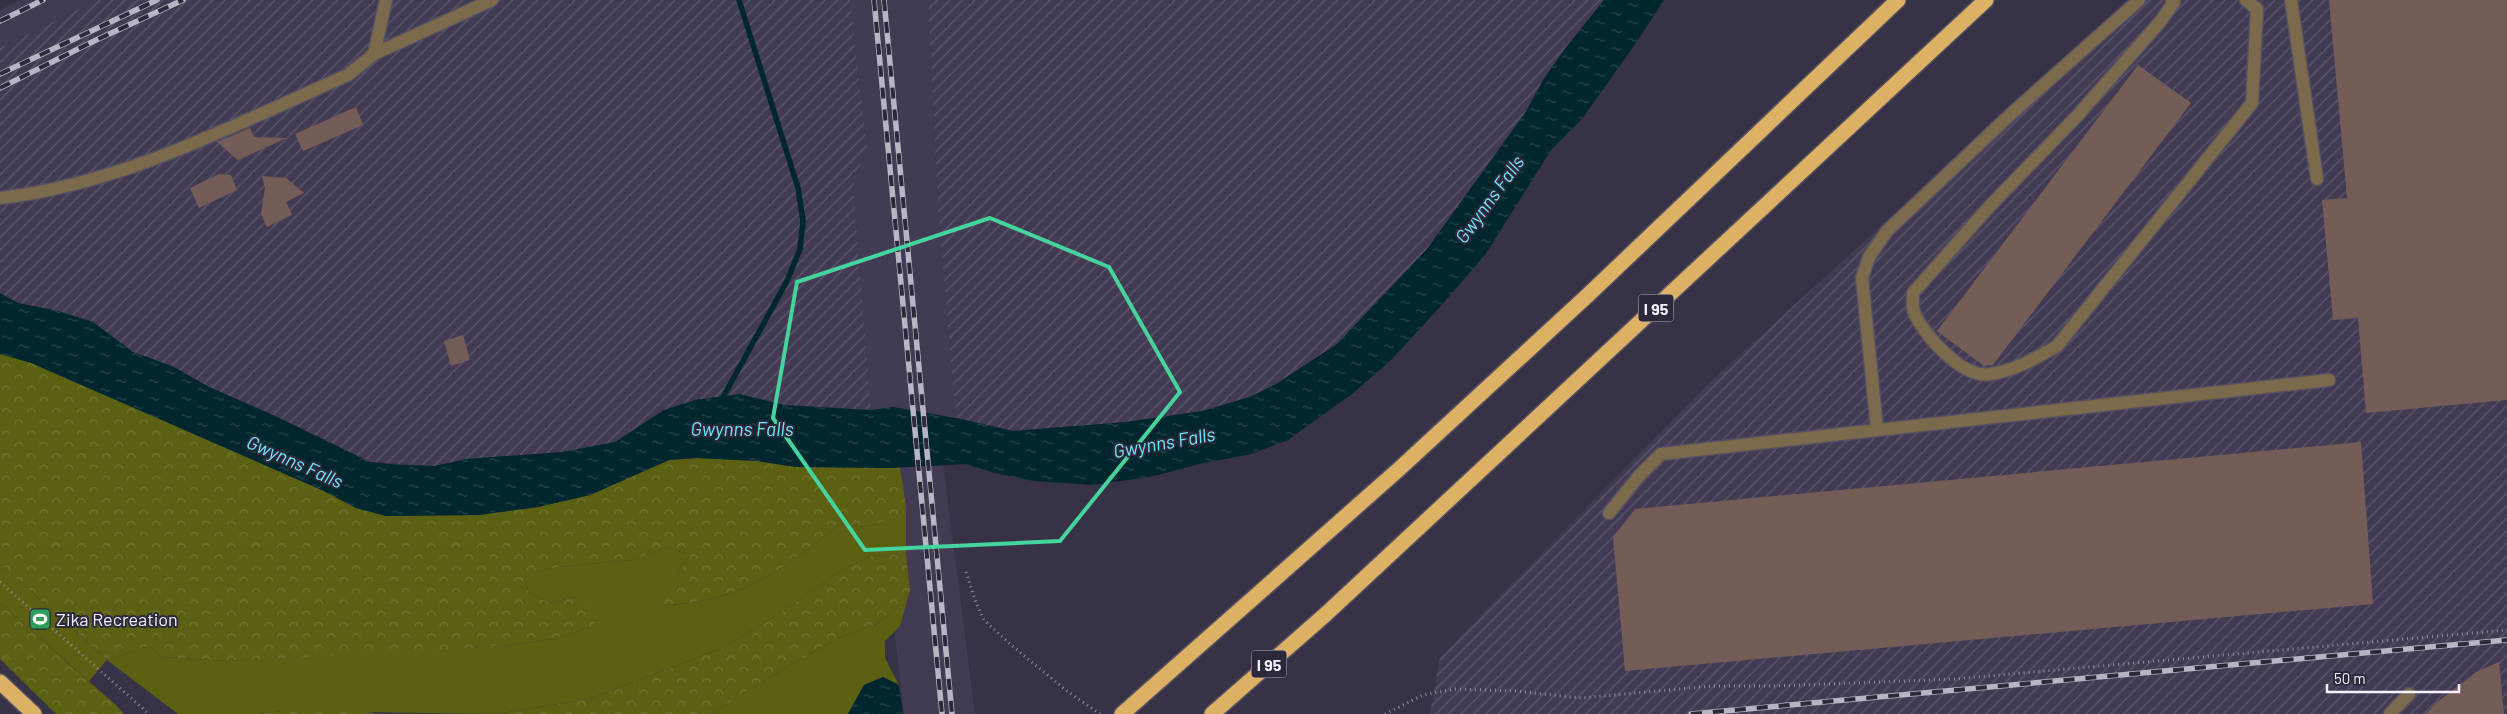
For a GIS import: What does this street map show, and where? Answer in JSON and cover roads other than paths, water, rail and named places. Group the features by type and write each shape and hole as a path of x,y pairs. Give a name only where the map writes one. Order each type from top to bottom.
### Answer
{"highway":[{"path":"1122,714 1398,470 1588,295 1898,0"},
{"name":"I 95","path":"1212,714 1326,614 1986,0"},
{"path":"0,682 34,714"},
{"path":"1113,714 1134,704"}],"lane":[{"path":"374,54 386,0"},
{"path":"0,198 85,182 159,157 348,75 374,54 492,0"},
{"path":"1878,429 1862,278 1869,257 1887,231 2011,114 2140,0"},
{"path":"2172,0 2174,2 2160,22 2077,116 1989,207 1913,293 1913,311 1932,343 1972,373 1989,375 2028,362 2057,346 2252,103 2257,9 2246,0"},
{"path":"2291,0 2317,179"},
{"path":"1609,513 1639,476 1661,454 2329,380"},
{"path":"2390,714 2409,694"}],"water":[{"name":"Gwynns Falls","path":"1604,0 1664,0 1582,119 1551,150 1485,255 1390,361 1352,394 1288,440 1251,454 1199,464 1155,476 1093,485 1034,481 995,473 966,464 892,468 796,467 757,461 697,458 669,460 590,495 538,507 479,515 386,516 356,508 324,491 31,363 0,354 0,293 18,303 58,311 93,322 133,352 172,366 209,387 273,415 370,462 401,465 435,466 466,459 562,452 615,442 664,410 695,400 739,394 784,405 871,410 893,407 961,419 1013,431 1126,422 1202,411 1250,397 1276,384 1337,344 1427,249 1525,113 1543,80 1567,46"},
{"path":"883,677 899,685 903,714 848,714 864,685"}],"waterway":[{"path":"721,401 787,281 800,249 803,221 798,188 739,0"}],"railway":[{"path":"0,21 43,0"},
{"path":"0,74 157,0"},
{"path":"0,88 94,41 183,0"},
{"path":"874,0 942,714"},
{"path":"884,0 952,714"},
{"path":"1691,714 2507,640"}],"place":[{"name":"Zika Recreation","path":"40,619"}]}
